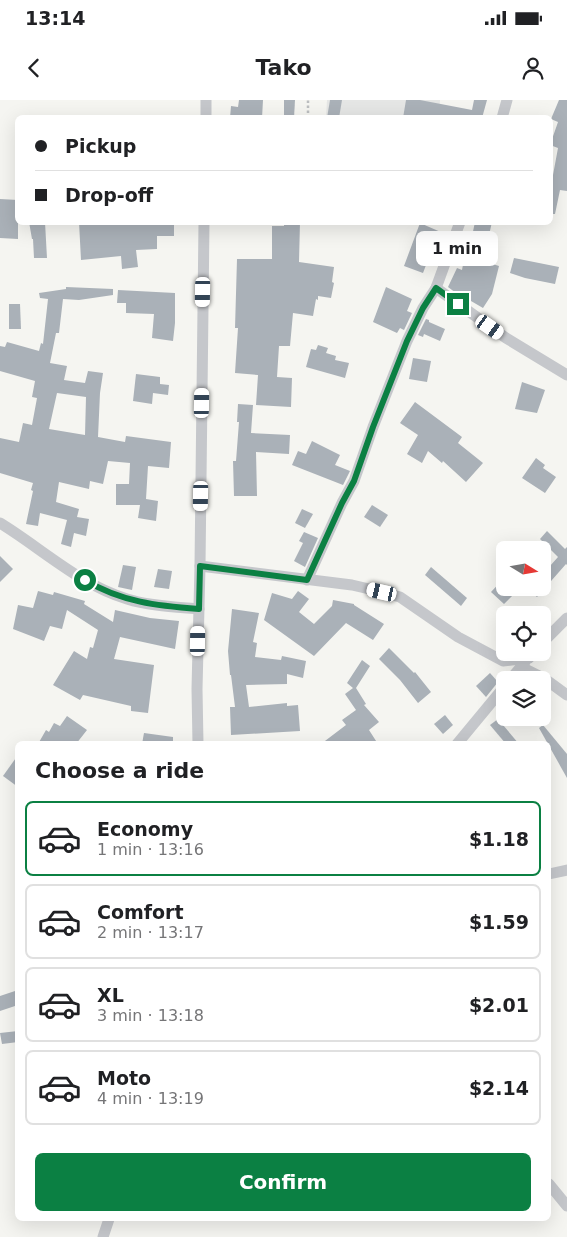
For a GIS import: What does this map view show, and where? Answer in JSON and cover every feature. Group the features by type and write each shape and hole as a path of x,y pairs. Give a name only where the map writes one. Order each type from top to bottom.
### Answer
{"street":[{"path":"206,100 206,115"},
{"path":"503,115 507,100"},
{"path":"198,741 197,689 204,225"},
{"path":"307,580 354,481 407,341 423,308 436,288 459,225"},
{"path":"436,288 506,338 567,375"},
{"path":"0,522 74,573 112,594 128,600 150,604 199,609"},
{"path":"200,566 352,585 400,597 458,637 496,657"},
{"path":"551,634 567,618"},
{"path":"503,661 505,671"},
{"path":"518,671 526,661"},
{"path":"530,661 546,679 567,695"},
{"path":"459,741 496,697"},
{"path":"551,874 567,870"},
{"path":"551,1186 567,1206"},
{"path":"103,1237 108,1221"}],"path":[{"path":"308,100 308,115"}],"shaded area":[{"path":"327,100 440,100 439,115 326,115"}],"building":[{"path":"239,100 263,100 262,115 230,115 231,106 238,107"},
{"path":"284,100 295,100 294,115 284,115"},
{"path":"330,100 342,100 340,115 328,115"},
{"path":"406,100 420,100 472,110 474,100 487,100 483,115 404,115"},
{"path":"559,100 567,100 567,191 560,190 555,214 553,214 553,175 558,148 553,146 553,136 558,122 553,120 553,115"},
{"path":"0,199 15,200 15,225 18,225 18,239 0,238"},
{"path":"30,225 45,225 47,258 34,258"},
{"path":"79,225 174,225 174,236 157,236 157,249 136,250 138,267 122,269 121,256 81,260"},
{"path":"300,225 299,262 334,267 332,282 334,283 331,298 318,296 318,300 316,299 313,316 293,313 290,346 279,346 277,377 292,378 291,407 256,405 258,375 235,373 238,328 235,328 237,259 272,259 272,226"},
{"path":"419,225 425,225 443,233 433,253 431,252 423,273 404,266"},
{"path":"474,225 491,225 483,261 499,266 492,294 483,308 464,299 448,287 457,268 462,270 465,254 468,255"},
{"path":"514,258 559,267 555,284 510,273"},
{"path":"66,287 113,289 113,295 79,300 63,299 59,333 56,333 50,363 67,366 64,380 85,383 88,371 103,373 98,437 125,442 126,436 171,442 169,468 148,466 146,499 158,501 156,521 138,518 140,505 116,505 116,484 129,484 130,463 108,461 103,484 90,481 89,489 59,482 56,502 79,509 77,517 89,519 86,536 74,533 71,547 61,544 67,520 40,513 38,526 26,524 33,483 0,473 0,438 19,442 23,423 32,425 37,398 32,397 35,381 0,371 0,346 5,347 7,342 39,351 41,343 43,344 48,299 40,298 39,293 66,289","holes":["57,393 86,397 85,435 49,429"]},
{"path":"386,287 412,299 407,311 412,313 404,330 400,328 397,333 373,322"},
{"path":"118,290 175,293 173,341 152,338 154,314 126,313 126,303 117,303"},
{"path":"9,304 20,304 21,329 9,329"},
{"path":"426,319 445,329 440,341 424,334 423,337 418,335"},
{"path":"318,345 328,348 326,353 336,356 335,360 349,363 345,378 306,367 311,349 316,350"},
{"path":"413,358 431,361 427,382 409,379"},
{"path":"136,374 160,377 160,384 169,385 168,395 153,393 152,404 133,401"},
{"path":"522,382 545,390 537,413 515,409"},
{"path":"415,402 462,437 458,443 483,463 466,482 443,461 442,463 428,451 422,463 407,454 418,435 400,423"},
{"path":"238,404 253,405 251,433 290,435 289,454 256,452 257,496 234,496 233,461 236,461 239,422 237,422"},
{"path":"312,441 340,455 335,465 350,471 343,485 292,465 298,451 306,454"},
{"path":"536,458 545,465 543,468 556,477 545,493 522,478"},
{"path":"372,505 388,515 380,527 364,517"},
{"path":"302,509 313,514 305,528 295,523"},
{"path":"547,531 565,549 567,547 567,565 551,581 551,565 558,557 551,550 551,541 542,541 540,539"},
{"path":"304,532 318,538 305,567 294,561 303,543 299,541"},
{"path":"0,556 13,569 0,582"},
{"path":"123,565 136,567 132,590 118,587"},
{"path":"431,567 467,598 461,606 425,575"},
{"path":"158,569 172,571 169,589 154,587"},
{"path":"496,587 496,596 512,596 504,604 491,592"},
{"path":"38,591 53,595 54,592 85,601 84,604 113,622 115,610 150,618 179,621 175,649 120,637 114,659 154,665 148,713 131,711 131,706 83,695 80,700 53,685 74,651 87,659 90,647 93,648 98,630 67,610 62,629 50,626 44,641 13,629 18,605 33,608"},
{"path":"298,591 309,599 299,612 314,624 332,606 333,600 354,604 384,624 373,640 346,623 314,656 264,620 272,593 292,599"},
{"path":"232,609 259,613 253,642 257,643 255,657 281,660 282,656 306,661 303,678 287,674 287,684 246,685 249,707 287,703 287,706 298,705 300,731 231,735 230,707 235,707 228,651"},
{"path":"389,648 415,672 431,692 418,703 400,680 379,659"},
{"path":"362,660 370,666 356,688 366,704 364,705 379,722 369,730 376,741 325,741 346,725 342,720 356,710 345,694 353,688 347,683"},
{"path":"490,673 496,680 496,684 486,697 476,686"},
{"path":"445,715 453,725 443,734 434,724"},
{"path":"67,716 87,730 78,741 40,741 46,730 49,732 54,723 60,726"},
{"path":"496,720 496,726 504,726 516,741 503,741 490,725"},
{"path":"542,726 544,726 567,754 567,778 551,749 551,741 546,741 539,728"},
{"path":"144,733 173,737 173,741 143,741"},
{"path":"15,759 15,785 3,776"},
{"path":"15,991 15,1006 0,1011 0,996"},
{"path":"15,1031 15,1042 2,1044 0,1033"}],"route":[{"path":"85,580 128,600 199,609 200,566 307,580 354,481 407,341 423,308 436,288 458,304"}]}
